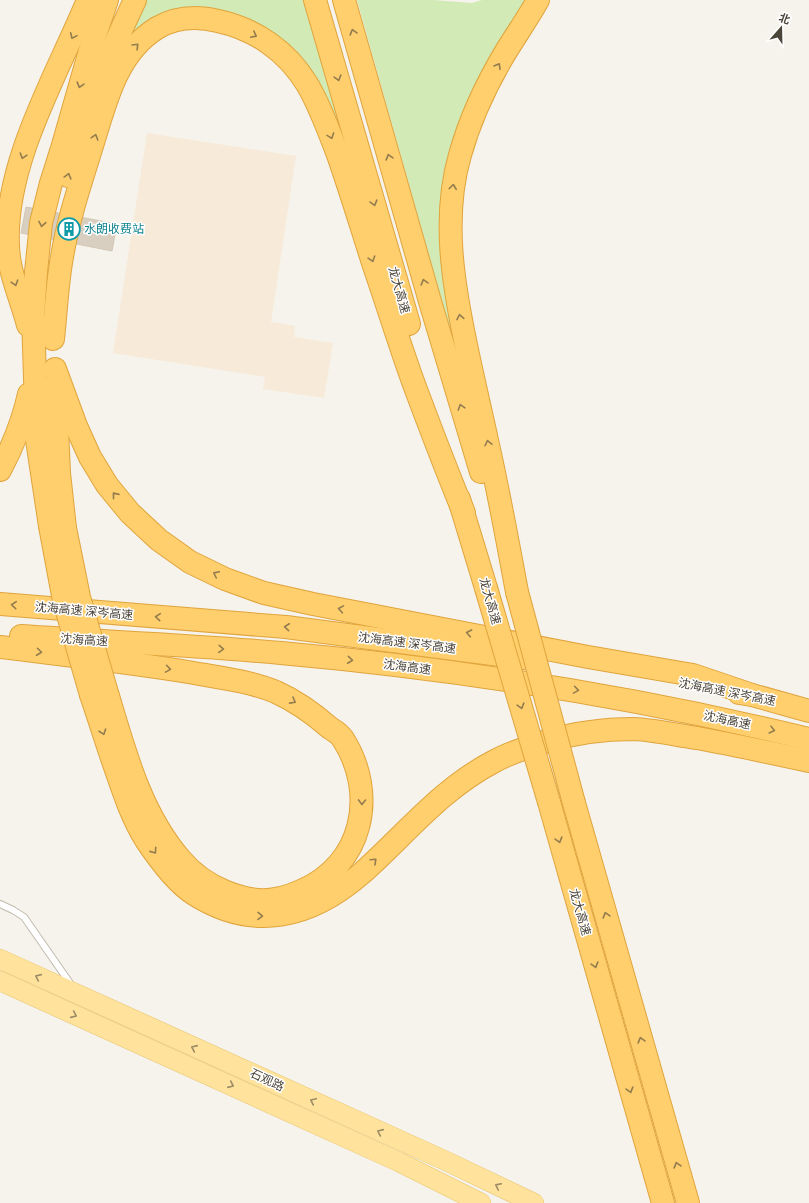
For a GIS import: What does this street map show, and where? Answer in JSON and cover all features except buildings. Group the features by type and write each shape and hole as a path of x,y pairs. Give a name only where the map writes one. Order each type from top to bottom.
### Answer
{"highway":[{"path":"43,344 25,314 11,271 8,246 8,220 13,191 29,135 88,0"},
{"path":"107,0 91,47 51,183 41,223 33,316 43,344 45,371 56,419 59,473 57,527 79,597 99,695 127,802 145,839 169,873 192,894 221,908 240,914 256,916 275,916 294,913 319,903 340,890 360,874 435,803 462,782 493,762 545,742 592,731 635,729 753,748 809,761"},
{"path":"91,47 117,0"},
{"path":"43,344 50,311 49,278 60,208 78,141 121,29 135,0"},
{"name":"龙大高速","path":"315,0 549,802 663,1203"},
{"name":"龙大高速","path":"344,0 431,305 517,592 574,804 688,1203"},
{"path":"517,592 499,491 455,291 450,246 450,210 453,182 459,155 469,124 493,74 538,0"},
{"path":"43,344 68,229 104,109 115,78 122,64 148,34 170,22 189,18 206,18 229,23 264,39 289,60 305,81 318,106 343,169 417,393 464,513"},
{"path":"0,470 12,448 25,411 45,371"},
{"path":"45,371 76,426 90,457 107,485 130,513 159,540 190,562 225,579 264,593 313,604 588,657 693,675 752,695"},
{"name":"沈海高速 深岑高速","path":"0,604 286,627 556,662 752,695 809,711"},
{"name":"沈海高速","path":"0,635 280,653 446,671 594,693 672,708 809,739"},
{"path":"0,647 156,666 218,677 276,692 309,710 342,737 356,765 362,790 362,810 354,839 344,858 330,874 311,887 288,897 263,901 239,897 218,888 197,876 181,860 153,820 99,695"}],"main road":[{"name":"石观路","path":"0,959 446,1161 534,1203"},
{"name":"石观路","path":"0,981 386,1156 481,1203"}],"lane":[{"path":"0,904 24,917 79,995"}],"shaded area":[{"path":"147,133 296,156 271,322 295,326 294,337 333,343 324,398 263,389 265,377 113,353"}],"green space":[{"path":"142,0 309,0 351,165 320,95 222,12 131,40 127,28"},
{"path":"357,0 433,0 472,3 482,0 528,0 460,122 459,351 455,353 440,295"}],"place":[{"name":"水朗收费站","path":"69,229"}]}
